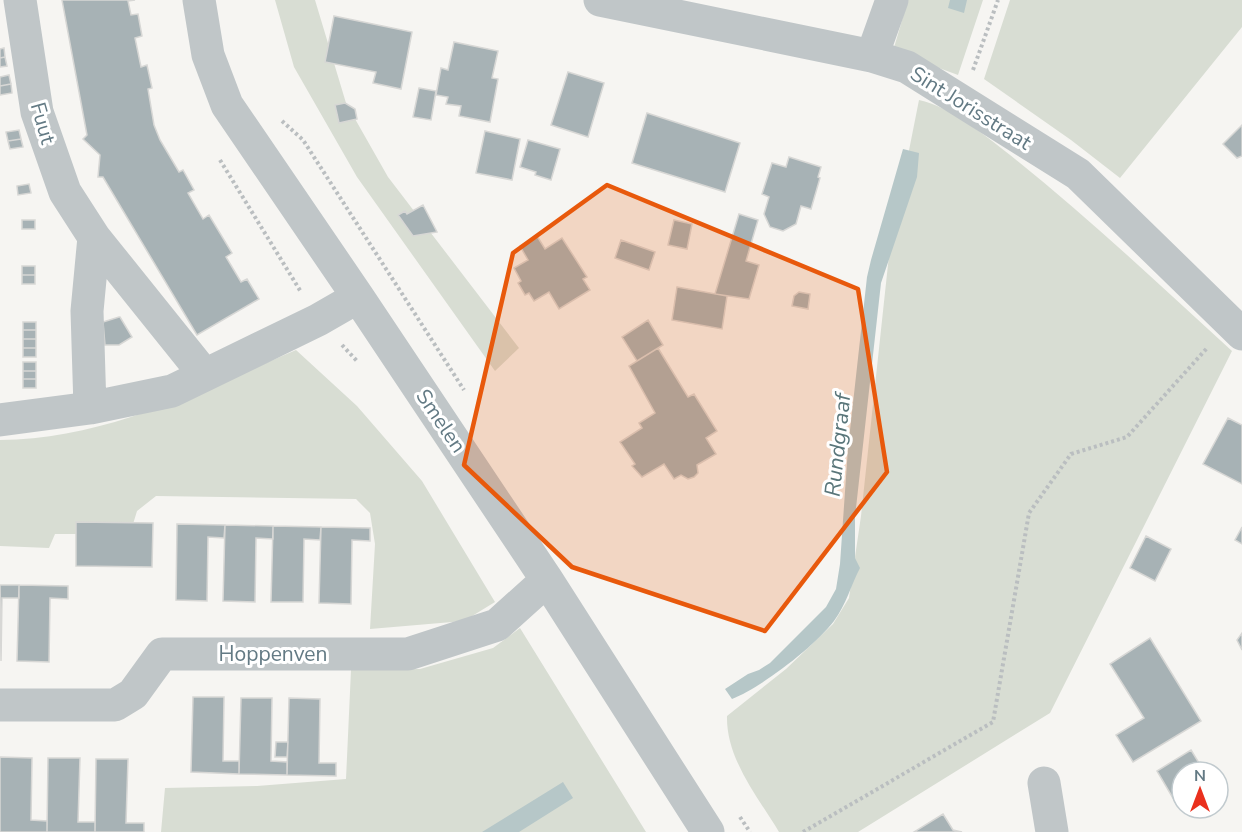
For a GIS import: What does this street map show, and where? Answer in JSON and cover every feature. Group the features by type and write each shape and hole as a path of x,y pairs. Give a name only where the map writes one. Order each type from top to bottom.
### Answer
{"street":[{"name":"Fuut","path":"20,0 37,112 65,192 94,237 204,374"},
{"name":"Smelen","path":"199,0 208,55 227,105 547,580 708,832"},
{"name":"Sint Jorisstraat","path":"600,0 873,56 907,67 1078,174 1236,328"},
{"path":"873,56 892,0"},
{"path":"90,408 87,311 94,237"},
{"path":"0,420 90,408 172,391 318,320 358,297"},
{"name":"Hoppenven","path":"0,705 115,705 133,694 162,654 408,654 497,625 547,580"},
{"path":"1044,783 1052,832"}],"path":[{"path":"962,101 998,0"},
{"path":"804,832 993,722 1029,513 1071,453 1127,437 1236,328"}],"highlighted area":[{"path":"607,185 858,289 887,472 765,631 572,567 464,465 513,253"}],"shaded area":[{"path":"275,0 315,0 346,103 388,177 519,348 495,371 357,177 294,67"},
{"path":"908,0 983,0 958,75 893,51"},
{"path":"950,0 967,0 964,13 948,8"},
{"path":"1010,0 1242,0 1242,27 1120,178 1071,140 984,79"},
{"path":"919,100 931,103 956,116 1015,159 1098,229 1232,351 1050,713 858,832 779,832 737,762 728,732 727,716 786,669 833,624 849,598 861,516 890,246"},
{"path":"903,149 919,153 917,177 881,283 855,517 855,558 860,568 842,608 825,631 801,654 772,676 732,699 725,689 770,663 826,607 836,589 840,564 848,448 867,277"},
{"path":"296,350 357,406 422,481 495,602 464,621 370,629 375,544 370,513 356,499 156,496 137,511 130,534 55,534 49,548 0,546 0,440 39,438 77,432 115,422 188,396"},
{"path":"520,628 646,832 161,832 165,788 257,786 346,779 351,670 420,669 493,648"},
{"path":"563,782 573,798 519,832 482,832"}],"building":[{"path":"62,0 135,0 128,1 131,15 138,14 142,36 135,38 141,67 147,65 152,88 148,89 154,125 160,140 179,172 183,170 194,190 188,193 203,219 209,215 232,253 226,257 241,282 247,279 259,299 197,335 103,177 98,177 100,155 83,139 87,135"},
{"path":"334,16 412,32 401,89 373,83 376,72 325,62"},
{"path":"454,42 498,51 492,78 498,79 490,122 459,116 461,106 446,104 448,97 436,95 441,68 448,70"},
{"path":"4,48 5,57 0,58 0,49"},
{"path":"5,57 7,66 0,67 0,58"},
{"path":"568,72 604,83 588,137 551,125"},
{"path":"9,75 11,84 0,86 0,77"},
{"path":"11,84 12,93 0,95 0,86"},
{"path":"419,88 436,91 431,120 413,117"},
{"path":"345,103 355,109 357,119 339,123 335,105"},
{"path":"647,113 740,143 725,192 632,163"},
{"path":"1242,125 1242,156 1237,158 1223,144"},
{"path":"19,130 21,139 8,141 6,132"},
{"path":"485,131 520,139 512,180 476,173"},
{"path":"21,139 23,147 10,149 8,141"},
{"path":"528,140 560,149 551,180 520,167"},
{"path":"789,157 821,167 811,209 801,206 796,224 783,231 770,227 764,214 769,197 762,194 772,163 786,167"},
{"path":"29,184 31,193 18,195 17,186"},
{"path":"423,205 437,232 413,236 398,215 405,211 407,214"},
{"path":"739,214 758,220 746,261 759,265 749,299 715,294"},
{"path":"22,220 35,220 35,229 22,229"},
{"path":"674,220 692,224 687,249 668,245"},
{"path":"537,236 545,249 562,238 587,277 583,279 590,290 559,309 549,292 534,301 529,293 525,295 518,283 521,281 514,268 528,260 520,246"},
{"path":"621,240 655,252 649,270 615,258"},
{"path":"22,266 35,266 35,275 22,275"},
{"path":"22,275 35,275 35,284 22,284"},
{"path":"677,287 727,296 722,329 672,320"},
{"path":"799,292 810,294 808,309 792,306 794,296"},
{"path":"120,317 132,337 119,345 105,345 103,322"},
{"path":"648,320 663,345 637,361 622,337"},
{"path":"23,322 36,322 36,330 23,330"},
{"path":"23,330 36,330 36,339 23,339"},
{"path":"23,339 36,339 36,348 23,348"},
{"path":"23,348 36,348 36,357 23,357"},
{"path":"658,348 688,397 694,394 717,431 706,438 716,454 697,465 698,473 688,479 681,475 674,479 664,464 642,477 632,466 635,464 620,442 642,428 639,423 655,413 629,366"},
{"path":"23,362 36,362 36,371 23,371"},
{"path":"23,371 36,371 36,379 23,379"},
{"path":"23,379 36,379 36,388 23,388"},
{"path":"1228,418 1242,425 1242,484 1203,464"},
{"path":"76,522 153,523 152,567 76,566"},
{"path":"177,524 225,525 224,538 208,537 207,601 176,600"},
{"path":"225,525 273,526 273,539 256,538 255,602 223,601"},
{"path":"273,526 321,527 320,540 304,539 303,602 271,602"},
{"path":"321,527 370,528 370,541 352,540 351,604 319,603"},
{"path":"1242,527 1242,544 1235,540"},
{"path":"1146,536 1171,549 1155,581 1130,568"},
{"path":"0,585 19,585 19,598 2,598 1,661"},
{"path":"19,585 68,586 68,599 50,598 49,662 17,661"},
{"path":"1242,633 1242,650 1237,640"},
{"path":"1150,638 1201,721 1133,762 1116,735 1144,718 1110,664"},
{"path":"193,697 224,697 223,761 239,761 239,774 191,772"},
{"path":"241,698 272,698 271,761 287,762 287,775 239,774"},
{"path":"289,698 320,699 319,763 336,763 336,776 287,775"},
{"path":"276,742 288,742 287,757 275,757"},
{"path":"1191,750 1197,760 1175,760"},
{"path":"0,757 32,758 31,820 47,821 47,832 0,832"},
{"path":"48,758 80,758 78,822 95,822 95,832 47,832"},
{"path":"96,759 128,759 126,823 144,823 144,832 95,832"},
{"path":"1170,763 1170,793 1157,771"},
{"path":"943,814 953,830 962,832 914,832"}],"water label":[{"name":"Rundgraaf","path":"838,445"}]}
